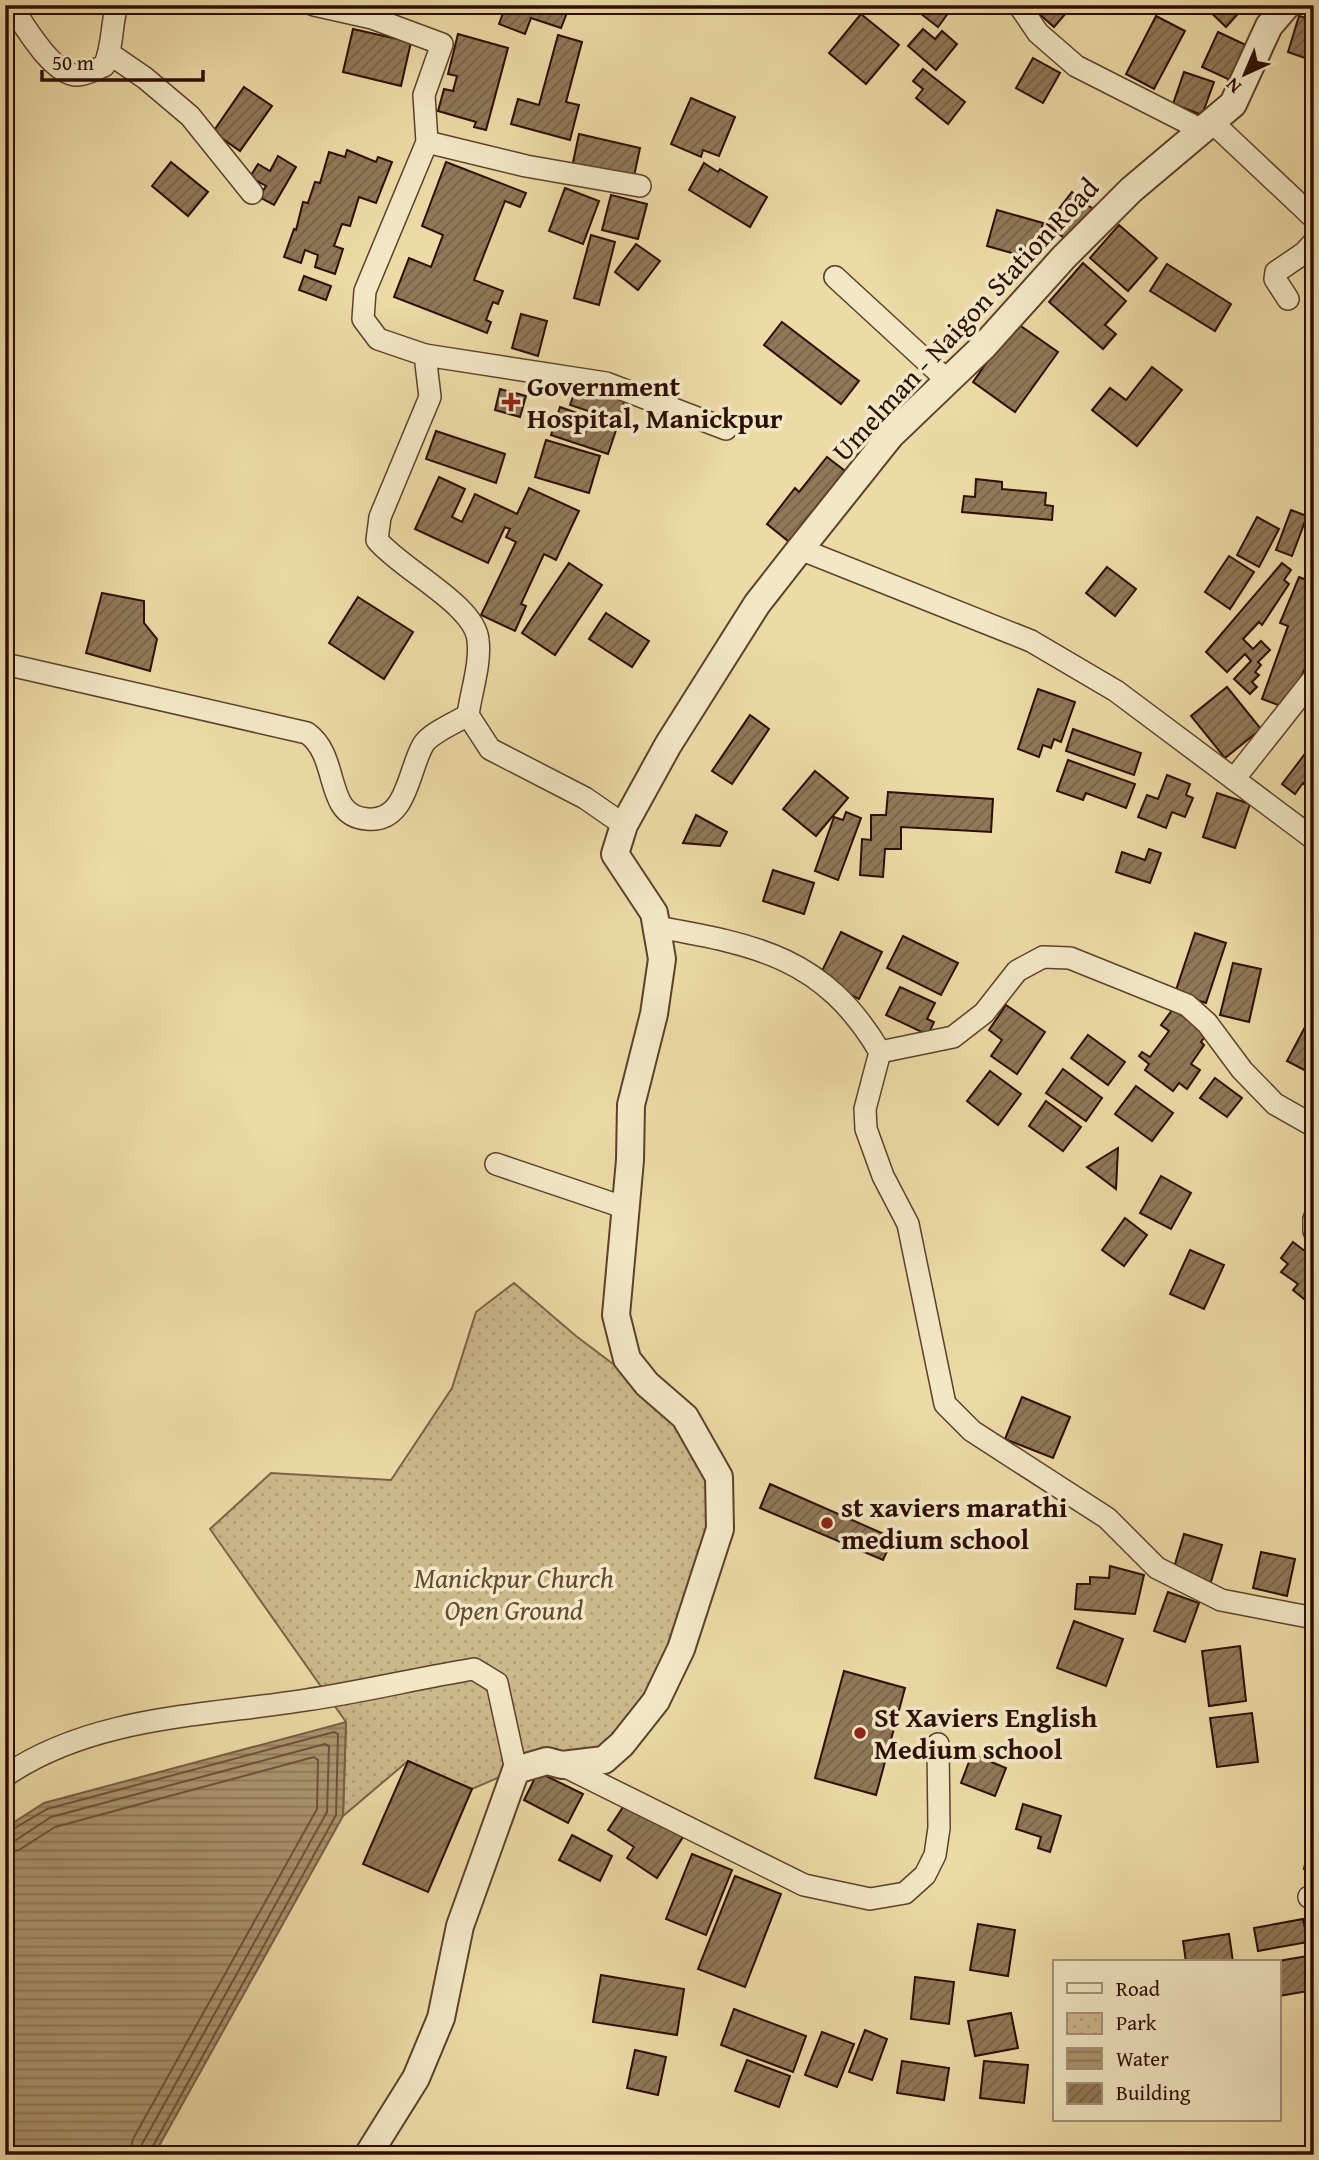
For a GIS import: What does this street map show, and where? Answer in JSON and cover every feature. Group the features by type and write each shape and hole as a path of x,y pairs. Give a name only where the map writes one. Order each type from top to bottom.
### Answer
{"street":[{"path":"12,5 31,37 61,69 77,75 104,66 110,54 110,30 117,5"},
{"path":"314,5 372,18 442,44 424,95 427,142 365,290 363,319 378,339 425,355 606,383 726,429"},
{"path":"1019,5 1038,33 1076,66 1207,127 1314,218"},
{"name":"Umelman - Naigon Station Road","path":"516,1770 547,1761 562,1765 604,1760 613,1755 656,1701 681,1649 720,1529 719,1477 685,1417 647,1384 627,1359 616,1315 626,1208 631,1105 654,1014 662,959 654,914 615,854 624,825 668,745 757,604 891,435 948,381 1131,190 1233,104 1269,26 1287,5"},
{"path":"110,54 145,78 190,116 252,193"},
{"path":"427,142 526,166 640,186"},
{"path":"1287,299 1275,278 1276,272 1304,253 1314,242"},
{"path":"835,277 948,381"},
{"path":"425,355 430,397 380,517 377,540 390,557 467,613 477,629 479,643 468,715 490,749 585,798 624,825"},
{"path":"800,549 1031,641 1116,691 1314,839"},
{"path":"5,664 307,733 324,750 332,785 344,809 355,818 379,820 389,815 404,797 424,743 468,715"},
{"path":"1234,779 1314,678"},
{"path":"657,926 743,942 812,973 864,1024 880,1052 865,1109 866,1129 883,1176 908,1224 945,1404 972,1431 1107,1518 1157,1568 1221,1600 1314,1618"},
{"path":"880,1052 953,1037 984,1013 1017,971 1043,957 1070,958 1188,1005 1207,1023 1242,1070 1275,1104 1314,1126"},
{"path":"496,1164 626,1208"},
{"path":"1314,1219 1314,1231"},
{"path":"5,1776 28,1760 85,1738 155,1720 307,1700 474,1669 497,1683 516,1770 460,1926 441,2018 416,2078 368,2155"},
{"path":"562,1765 804,1885 870,1899 905,1893 925,1875 935,1854 939,1828 938,1744"}],"green space":[{"name":"Manickpur Church Open Ground","path":"514,1283 576,1336 645,1388 725,1476 676,1645 604,1759 516,1770 472,1789 408,1761 343,1816 346,1722 210,1529 271,1473 391,1480 452,1388 476,1312"}],"water":[{"path":"346,1722 343,1816 154,2155 5,2155 5,1828 44,1803"}],"building":[{"path":"506,5 570,5 561,28 531,18 525,34 499,24"},
{"path":"918,5 954,5 938,27 915,9"},
{"path":"1029,5 1073,5 1054,27"},
{"path":"1203,5 1246,5 1226,27"},
{"path":"861,14 899,45 866,84 829,53"},
{"path":"1156,16 1185,31 1154,89 1126,74"},
{"path":"1299,16 1314,20 1314,61 1288,52"},
{"path":"353,29 411,42 401,86 343,72"},
{"path":"923,29 935,39 942,31 957,44 936,70 908,46"},
{"path":"1218,32 1246,45 1230,80 1202,67"},
{"path":"458,34 508,48 486,130 474,127 476,122 438,111 444,89 453,91 457,76 448,74"},
{"path":"558,35 582,42 566,102 579,105 570,140 511,124 518,99 539,105"},
{"path":"1033,58 1060,73 1043,103 1016,88"},
{"path":"923,69 965,102 948,124 916,98 923,89 913,81"},
{"path":"1184,72 1214,82 1202,115 1173,104"},
{"path":"244,87 272,106 240,151 213,132"},
{"path":"691,98 735,117 719,156 703,150 701,157 671,144"},
{"path":"579,134 640,148 633,181 572,167"},
{"path":"347,150 376,162 378,157 392,162 376,203 359,197 350,226 342,224 334,246 343,249 335,274 315,267 318,255 305,250 301,263 284,257 294,229 296,230 303,202 308,203 315,182 320,183 329,152 345,157"},
{"path":"278,156 296,167 274,205 259,197 266,186 250,177 258,164 270,171"},
{"path":"171,162 208,192 188,216 152,186"},
{"path":"446,162 526,193 520,207 505,201 474,280 503,291 498,304 493,302 486,320 491,322 487,333 394,297 409,258 431,267 443,235 422,226"},
{"path":"704,163 718,172 720,169 767,197 750,227 689,190"},
{"path":"565,188 599,201 583,244 549,231"},
{"path":"1072,192 1094,210 1069,242 1047,224"},
{"path":"611,195 647,204 638,239 602,230"},
{"path":"997,210 1043,223 1033,259 987,246"},
{"path":"1119,225 1157,258 1128,291 1090,258"},
{"path":"591,235 615,242 599,305 574,298"},
{"path":"636,244 660,261 638,290 615,272"},
{"path":"1083,263 1126,301 1105,325 1116,334 1103,349 1049,302"},
{"path":"1167,264 1231,304 1215,331 1150,291"},
{"path":"304,276 331,286 326,300 299,290"},
{"path":"521,314 547,321 538,356 512,348"},
{"path":"782,322 859,381 841,404 764,345"},
{"path":"1015,322 1058,352 1015,412 973,382"},
{"path":"1152,367 1182,390 1137,446 1092,410 1110,388 1126,400"},
{"path":"578,383 625,399 618,421 570,405"},
{"path":"500,389 526,396 520,417 495,410"},
{"path":"560,407 617,427 608,454 551,435"},
{"path":"436,431 505,454 496,483 426,459"},
{"path":"546,440 600,456 589,493 535,477"},
{"path":"827,457 849,474 793,545 767,524 795,488 799,492"},
{"path":"439,477 465,489 452,517 462,522 475,494 517,514 529,488 579,511 556,560 544,554 521,604 526,606 515,631 481,615 516,542 506,537 510,529 505,527 488,563 415,529"},
{"path":"976,479 1002,482 1002,489 1046,493 1045,505 1053,506 1052,520 962,512 964,496 975,497"},
{"path":"1291,510 1307,516 1292,556 1276,550"},
{"path":"1257,517 1279,529 1259,567 1237,555"},
{"path":"1229,556 1254,572 1230,609 1205,592"},
{"path":"569,563 602,585 555,655 522,633"},
{"path":"1282,563 1291,570 1284,580 1289,584 1262,625 1259,622 1243,639 1253,649 1261,641 1270,650 1258,662 1261,665 1255,672 1259,675 1252,682 1257,687 1250,694 1234,679 1251,661 1245,654 1227,672 1206,652"},
{"path":"1107,567 1136,589 1115,616 1086,593"},
{"path":"1299,577 1314,583 1314,663 1308,661 1292,700 1285,697 1281,706 1262,699 1288,626 1280,623"},
{"path":"102,593 144,601 144,623 157,639 150,671 86,653"},
{"path":"358,597 413,632 384,679 329,643"},
{"path":"606,613 649,641 632,667 589,639"},
{"path":"1227,687 1261,729 1225,758 1191,716"},
{"path":"1038,689 1075,702 1061,742 1054,739 1051,748 1043,745 1039,757 1018,749"},
{"path":"750,715 769,729 732,784 712,771"},
{"path":"1073,729 1141,753 1134,775 1066,751"},
{"path":"1314,742 1314,779 1307,787 1303,783 1295,794 1282,784"},
{"path":"1068,760 1135,784 1126,808 1086,793 1083,800 1057,791"},
{"path":"815,771 848,798 816,836 783,809"},
{"path":"1167,775 1190,784 1186,795 1193,798 1185,817 1172,812 1166,828 1138,817 1147,795 1158,799"},
{"path":"888,792 993,799 991,832 901,827 901,849 885,849 883,877 860,875 862,839 871,840 871,815 886,815"},
{"path":"1217,793 1250,804 1235,848 1203,837"},
{"path":"846,812 861,818 838,880 815,871 834,817 843,820"},
{"path":"696,815 727,832 720,846 683,843"},
{"path":"1149,849 1161,853 1150,883 1116,872 1122,852 1145,860"},
{"path":"773,870 814,883 804,914 763,901"},
{"path":"841,932 882,952 859,999 818,979"},
{"path":"1195,933 1226,943 1206,1003 1175,993"},
{"path":"903,936 958,963 941,995 887,968"},
{"path":"1233,963 1261,969 1249,1022 1220,1015"},
{"path":"900,987 935,1003 927,1019 934,1022 928,1035 886,1015"},
{"path":"1006,1005 1045,1032 1017,1074 991,1056 1002,1040 989,1030"},
{"path":"1173,1009 1207,1034 1201,1042 1204,1045 1191,1064 1200,1070 1187,1089 1179,1083 1173,1091 1145,1070 1149,1064 1139,1056 1142,1052 1150,1057 1169,1031 1161,1025"},
{"path":"1314,1010 1314,1075 1287,1061"},
{"path":"1088,1035 1125,1062 1108,1085 1071,1058"},
{"path":"1063,1069 1102,1098 1086,1121 1046,1093"},
{"path":"990,1071 1021,1094 998,1125 967,1101"},
{"path":"1215,1078 1242,1098 1227,1117 1200,1098"},
{"path":"1136,1086 1173,1113 1152,1141 1115,1114"},
{"path":"1046,1101 1081,1127 1063,1151 1029,1126"},
{"path":"1118,1148 1116,1189 1087,1167"},
{"path":"1161,1176 1191,1193 1171,1229 1140,1213"},
{"path":"1125,1218 1147,1235 1124,1266 1102,1250"},
{"path":"1293,1242 1314,1258 1314,1295 1309,1292 1304,1299 1293,1290 1298,1284 1281,1272 1288,1264 1281,1258"},
{"path":"1190,1250 1224,1265 1204,1309 1170,1294"},
{"path":"1022,1397 1070,1417 1053,1458 1005,1439"},
{"name":"st xaviers marathi medium school","path":"770,1484 893,1538 883,1560 760,1508"},
{"path":"1184,1534 1222,1545 1210,1585 1172,1574"},
{"path":"1261,1552 1295,1559 1287,1596 1253,1588"},
{"path":"1110,1566 1144,1575 1135,1614 1075,1609 1077,1584 1090,1584 1090,1577 1109,1578"},
{"path":"1168,1592 1199,1603 1185,1642 1154,1631"},
{"path":"1074,1621 1123,1639 1106,1686 1057,1668"},
{"path":"1240,1646 1246,1701 1209,1706 1202,1651"},
{"name":"St Xaviers English Medium school","path":"844,1671 905,1688 876,1795 815,1778"},
{"path":"1252,1713 1258,1762 1217,1767 1210,1718"},
{"path":"972,1754 1006,1768 995,1796 961,1783"},
{"path":"408,1761 472,1789 428,1892 363,1864"},
{"path":"538,1772 583,1794 568,1823 524,1800"},
{"path":"627,1801 683,1837 657,1878 627,1858 634,1847 608,1830"},
{"path":"1023,1804 1061,1816 1050,1852 1038,1848 1041,1837 1016,1829"},
{"path":"1314,1831 1314,1871 1304,1869"},
{"path":"572,1835 612,1856 600,1881 559,1860"},
{"path":"692,1854 732,1870 706,1935 666,1919"},
{"path":"735,1876 781,1894 745,1987 698,1969"},
{"path":"1303,1919 1308,1942 1258,1951 1254,1928"},
{"path":"978,1924 1015,1930 1008,1976 970,1970"},
{"path":"1229,1934 1233,1960 1186,1960 1183,1941"},
{"path":"1314,1955 1314,1990 1280,1996 1280,1961"},
{"path":"601,1975 684,1989 677,2035 593,2022"},
{"path":"915,1977 954,1982 949,2024 911,2019"},
{"path":"734,2009 806,2036 793,2072 721,2045"},
{"path":"1011,2013 1018,2048 975,2056 968,2021"},
{"path":"865,2030 887,2039 872,2080 849,2072"},
{"path":"822,2032 854,2044 837,2087 805,2075"},
{"path":"635,2050 666,2057 658,2095 627,2088"},
{"path":"747,2060 790,2076 779,2107 735,2091"},
{"path":"902,2061 949,2068 944,2100 897,2093"},
{"path":"984,2061 1028,2065 1024,2103 980,2098"}],"place":[{"name":"Government Hospital, Manickpur","path":"511,402"},
{"name":"st xaviers marathi medium school","path":"827,1523"},
{"name":"St Xaviers English Medium school","path":"860,1733"}]}
